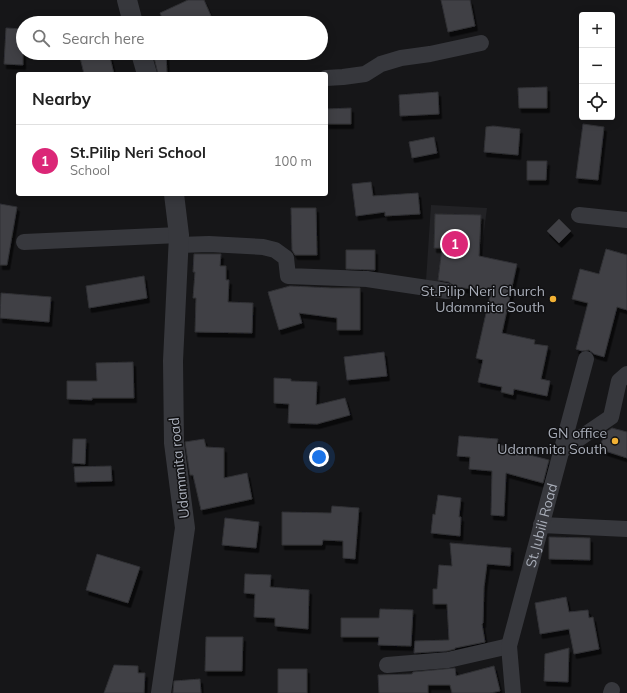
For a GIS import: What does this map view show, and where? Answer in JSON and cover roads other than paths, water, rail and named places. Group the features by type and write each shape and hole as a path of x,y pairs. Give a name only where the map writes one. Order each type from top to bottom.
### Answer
{"street":[{"path":"127,0 131,16"},
{"path":"328,78 365,74 381,64 401,58 430,54 481,43"},
{"path":"143,60 146,72"},
{"name":"Udammita road","path":"161,693 185,528 174,443 172,361 179,240 174,196"},
{"path":"578,215 627,220"},
{"path":"24,242 179,240 209,244 263,247 275,250 286,258 288,276 368,279 447,291"},
{"name":"St.Jubili Road","path":"514,693 508,646 586,359"},
{"path":"561,451 611,417 619,381 627,374"},
{"path":"542,525 627,529"},
{"path":"387,664 448,660 508,646"}],"place":[{"name":"St.Pilip Neri School","path":"455,244"},
{"name":"St.Pilip Neri Church Udammita South","path":"553,299"},
{"name":"GN office Udammita South","path":"615,441"}]}
